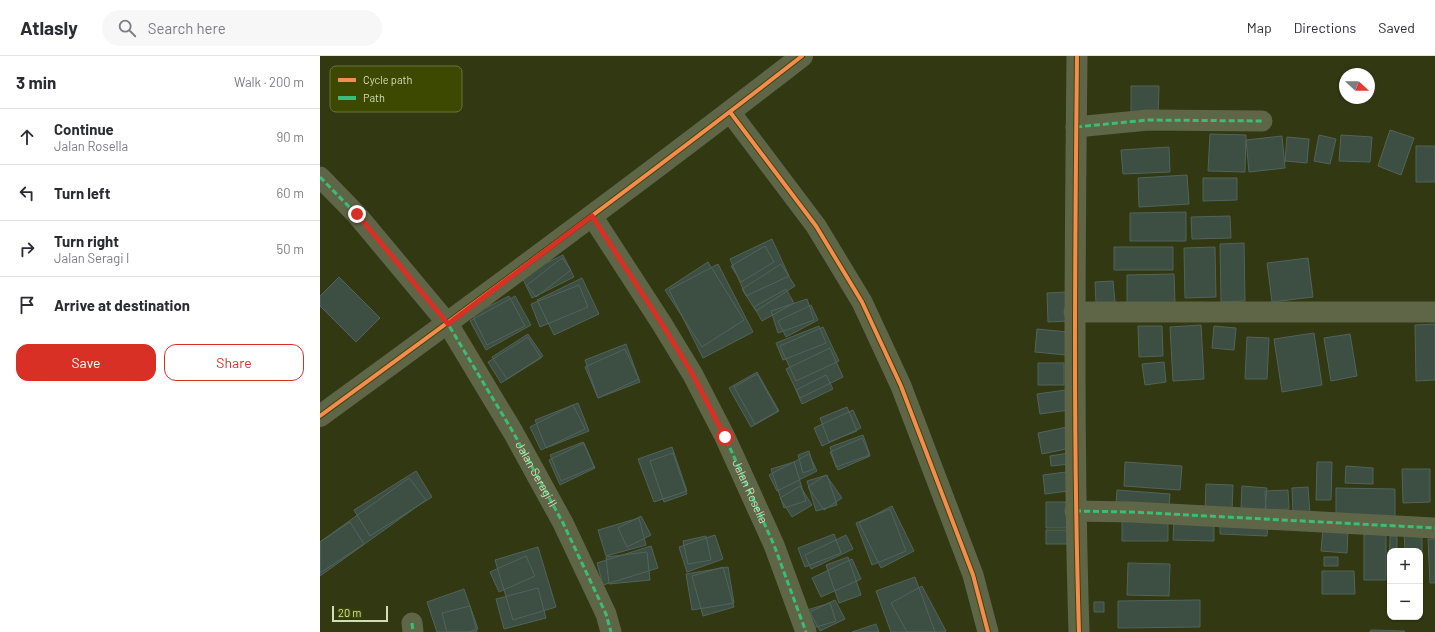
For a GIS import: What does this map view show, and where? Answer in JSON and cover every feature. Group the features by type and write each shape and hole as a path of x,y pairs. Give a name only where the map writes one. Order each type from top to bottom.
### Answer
{"street":[{"path":"320,416 448,324 802,56"},
{"path":"1077,56 1074,312 1075,511 1079,632"},
{"path":"730,112 816,226 862,302 904,394 973,576 988,632"},
{"path":"1076,128 1148,120 1262,121"},
{"name":"Jalan Seragi II","path":"320,177 357,214 448,324 513,432 563,523 606,614 611,632"},
{"name":"Jalan Rosella","path":"592,216 685,362 725,437 774,545 806,632"},
{"path":"1074,312 1435,312"},
{"path":"1075,511 1132,512 1435,528"}],"building":[{"path":"1131,86 1159,86 1158,119 1131,119"},
{"path":"1390,130 1414,138 1401,175 1378,166"},
{"path":"1210,134 1246,135 1245,172 1208,171"},
{"path":"1319,135 1336,139 1330,164 1314,161"},
{"path":"1341,135 1372,137 1370,162 1339,161"},
{"path":"1282,136 1285,168 1249,172 1246,140"},
{"path":"1287,137 1309,139 1307,163 1285,161"},
{"path":"1416,146 1435,146 1435,182 1416,182"},
{"path":"1169,147 1170,172 1123,174 1121,150"},
{"path":"1187,175 1189,204 1139,207 1138,178"},
{"path":"1203,178 1237,178 1237,200 1203,201"},
{"path":"1186,212 1186,241 1130,241 1130,213"},
{"path":"1230,216 1231,238 1192,239 1191,217"},
{"path":"772,239 789,276 746,296 730,259"},
{"path":"1244,243 1245,301 1221,302 1220,244"},
{"path":"765,246 774,262 741,282 731,266"},
{"path":"1114,247 1173,247 1173,270 1114,270"},
{"path":"1215,247 1216,297 1185,298 1184,248"},
{"path":"563,255 574,277 532,298 521,275"},
{"path":"562,258 571,270 536,297 527,285"},
{"path":"1308,258 1313,297 1272,302 1267,263"},
{"path":"708,262 744,320 702,347 665,290"},
{"path":"718,264 753,332 703,358 669,290"},
{"path":"781,264 795,286 756,311 742,289"},
{"path":"1174,274 1175,303 1127,304 1127,275"},
{"path":"339,277 380,318 356,342 320,306 320,296"},
{"path":"582,278 599,314 554,335 537,300"},
{"path":"1113,281 1115,302 1096,304 1095,282"},
{"path":"579,285 588,307 540,327 531,304"},
{"path":"786,289 794,303 762,321 754,307"},
{"path":"1067,292 1068,321 1048,322 1047,293"},
{"path":"509,296 525,326 487,345 472,315"},
{"path":"515,296 531,325 486,350 470,321"},
{"path":"807,299 814,320 778,333 771,311"},
{"path":"811,305 818,320 786,337 778,321"},
{"path":"1435,324 1435,380 1416,381 1415,325"},
{"path":"1201,325 1204,379 1173,381 1170,327"},
{"path":"819,326 826,343 783,360 776,343"},
{"path":"1138,326 1162,326 1163,356 1139,357"},
{"path":"1214,326 1236,328 1234,350 1212,348"},
{"path":"823,327 839,361 796,381 780,346"},
{"path":"1037,329 1068,332 1066,355 1035,352"},
{"path":"1314,333 1322,385 1282,392 1274,339"},
{"path":"528,334 543,356 507,379 492,357"},
{"path":"1350,334 1357,376 1331,381 1324,338"},
{"path":"528,337 541,358 501,383 488,362"},
{"path":"1247,337 1269,338 1267,379 1245,379"},
{"path":"626,344 640,382 598,398 585,360"},
{"path":"830,348 843,377 800,398 786,369"},
{"path":"625,349 639,379 598,398 585,367"},
{"path":"1164,362 1166,382 1145,385 1142,364"},
{"path":"1038,363 1064,363 1064,385 1038,385"},
{"path":"757,372 779,411 751,427 729,388"},
{"path":"757,374 778,411 755,424 734,387"},
{"path":"826,375 833,389 802,404 796,390"},
{"path":"1066,390 1069,410 1040,414 1037,394"},
{"path":"578,403 589,431 546,448 535,420"},
{"path":"573,405 585,429 541,450 530,427"},
{"path":"847,407 857,431 829,442 820,418"},
{"path":"853,410 861,428 822,446 814,428"},
{"path":"1067,427 1071,448 1042,454 1038,433"},
{"path":"863,435 870,455 836,467 830,447"},
{"path":"862,438 870,456 838,470 830,452"},
{"path":"583,442 594,467 561,481 550,455"},
{"path":"584,443 595,468 560,485 549,460"},
{"path":"672,447 687,491 654,502 638,459"},
{"path":"809,451 814,469 803,473 798,455"},
{"path":"673,453 687,494 664,502 650,461"},
{"path":"1069,453 1070,464 1051,466 1050,456"},
{"path":"809,454 817,471 777,491 769,475"},
{"path":"794,462 806,501 784,508 771,469"},
{"path":"1125,462 1182,466 1180,490 1124,486"},
{"path":"1317,462 1332,462 1331,500 1316,500"},
{"path":"1346,466 1373,468 1373,484 1345,483"},
{"path":"1402,469 1430,469 1430,502 1403,503"},
{"path":"416,471 432,497 370,536 354,510"},
{"path":"1066,472 1068,491 1045,494 1043,475"},
{"path":"826,475 842,498 824,510 808,487"},
{"path":"827,475 837,505 816,511 807,481"},
{"path":"409,478 426,500 320,576 320,542"},
{"path":"1206,484 1233,485 1232,511 1205,510"},
{"path":"800,486 812,505 792,517 780,498"},
{"path":"1242,486 1267,488 1265,510 1241,508"},
{"path":"1308,487 1310,514 1293,514 1292,488"},
{"path":"1336,488 1395,489 1395,519 1336,518"},
{"path":"1117,490 1170,494 1169,509 1116,505"},
{"path":"1288,490 1289,509 1266,511 1265,491"},
{"path":"1046,502 1066,502 1067,528 1046,528"},
{"path":"892,506 914,551 881,568 859,523"},
{"path":"890,509 906,551 872,565 856,523"},
{"path":"641,516 651,535 627,547 618,528"},
{"path":"1122,517 1168,517 1168,541 1122,541"},
{"path":"639,518 646,545 606,556 598,530"},
{"path":"1174,519 1214,520 1214,541 1173,540"},
{"path":"1220,520 1268,522 1267,536 1220,534"},
{"path":"350,522 364,544 320,573 320,542"},
{"path":"1323,528 1348,530 1347,553 1321,551"},
{"path":"1046,530 1068,530 1069,544 1046,544"},
{"path":"1404,532 1422,532 1422,548 1405,548"},
{"path":"834,534 841,553 805,567 798,548"},
{"path":"1364,534 1386,534 1386,580 1364,580"},
{"path":"715,535 723,559 687,572 679,547"},
{"path":"846,535 853,549 811,569 805,555"},
{"path":"706,536 711,560 688,564 683,541"},
{"path":"1390,536 1397,536 1397,548 1390,548"},
{"path":"1428,539 1435,539 1435,583 1430,583"},
{"path":"651,546 658,568 603,585 597,563"},
{"path":"538,547 556,607 513,620 495,560"},
{"path":"647,552 650,580 609,584 606,557"},
{"path":"526,556 535,576 499,592 490,572"},
{"path":"848,557 861,595 839,603 826,565"},
{"path":"1324,557 1338,557 1338,566 1324,566"},
{"path":"852,559 861,579 821,597 812,578"},
{"path":"1128,563 1170,564 1169,596 1127,595"},
{"path":"723,567 734,607 703,616 692,576"},
{"path":"728,567 734,603 692,610 686,574"},
{"path":"1322,571 1354,571 1355,594 1322,594"},
{"path":"915,577 935,632 891,632 876,591"},
{"path":"922,586 946,631 907,632 891,603"},
{"path":"538,588 546,618 504,629 496,599"},
{"path":"464,589 478,629 468,632 437,632 427,602"},
{"path":"835,600 845,619 820,631 810,612"},
{"path":"1200,600 1200,627 1118,628 1118,601"},
{"path":"1094,602 1104,602 1104,612 1094,612"},
{"path":"830,603 836,621 813,628 807,610"},
{"path":"470,606 477,632 447,632 442,613"},
{"path":"876,624 879,632 852,632"},
{"path":"1371,630 1405,631 1370,632"}],"marked path":[{"path":"1076,127 1148,120 1262,121"},
{"path":"320,177 357,215 448,324 513,432 563,523 606,614 611,632"},
{"path":"592,216 693,375 725,437 774,545 806,632"},
{"path":"1075,511 1132,512 1435,528"},
{"path":"412,623 413,632"}],"cycle path":[{"path":"320,416 683,148 802,56"},
{"path":"1077,56 1075,416 1079,632"},
{"path":"730,112 816,226 862,302 901,386 973,575 988,632"}],"route":[{"path":"357,214 448,324 592,216 693,375 725,437"}]}
